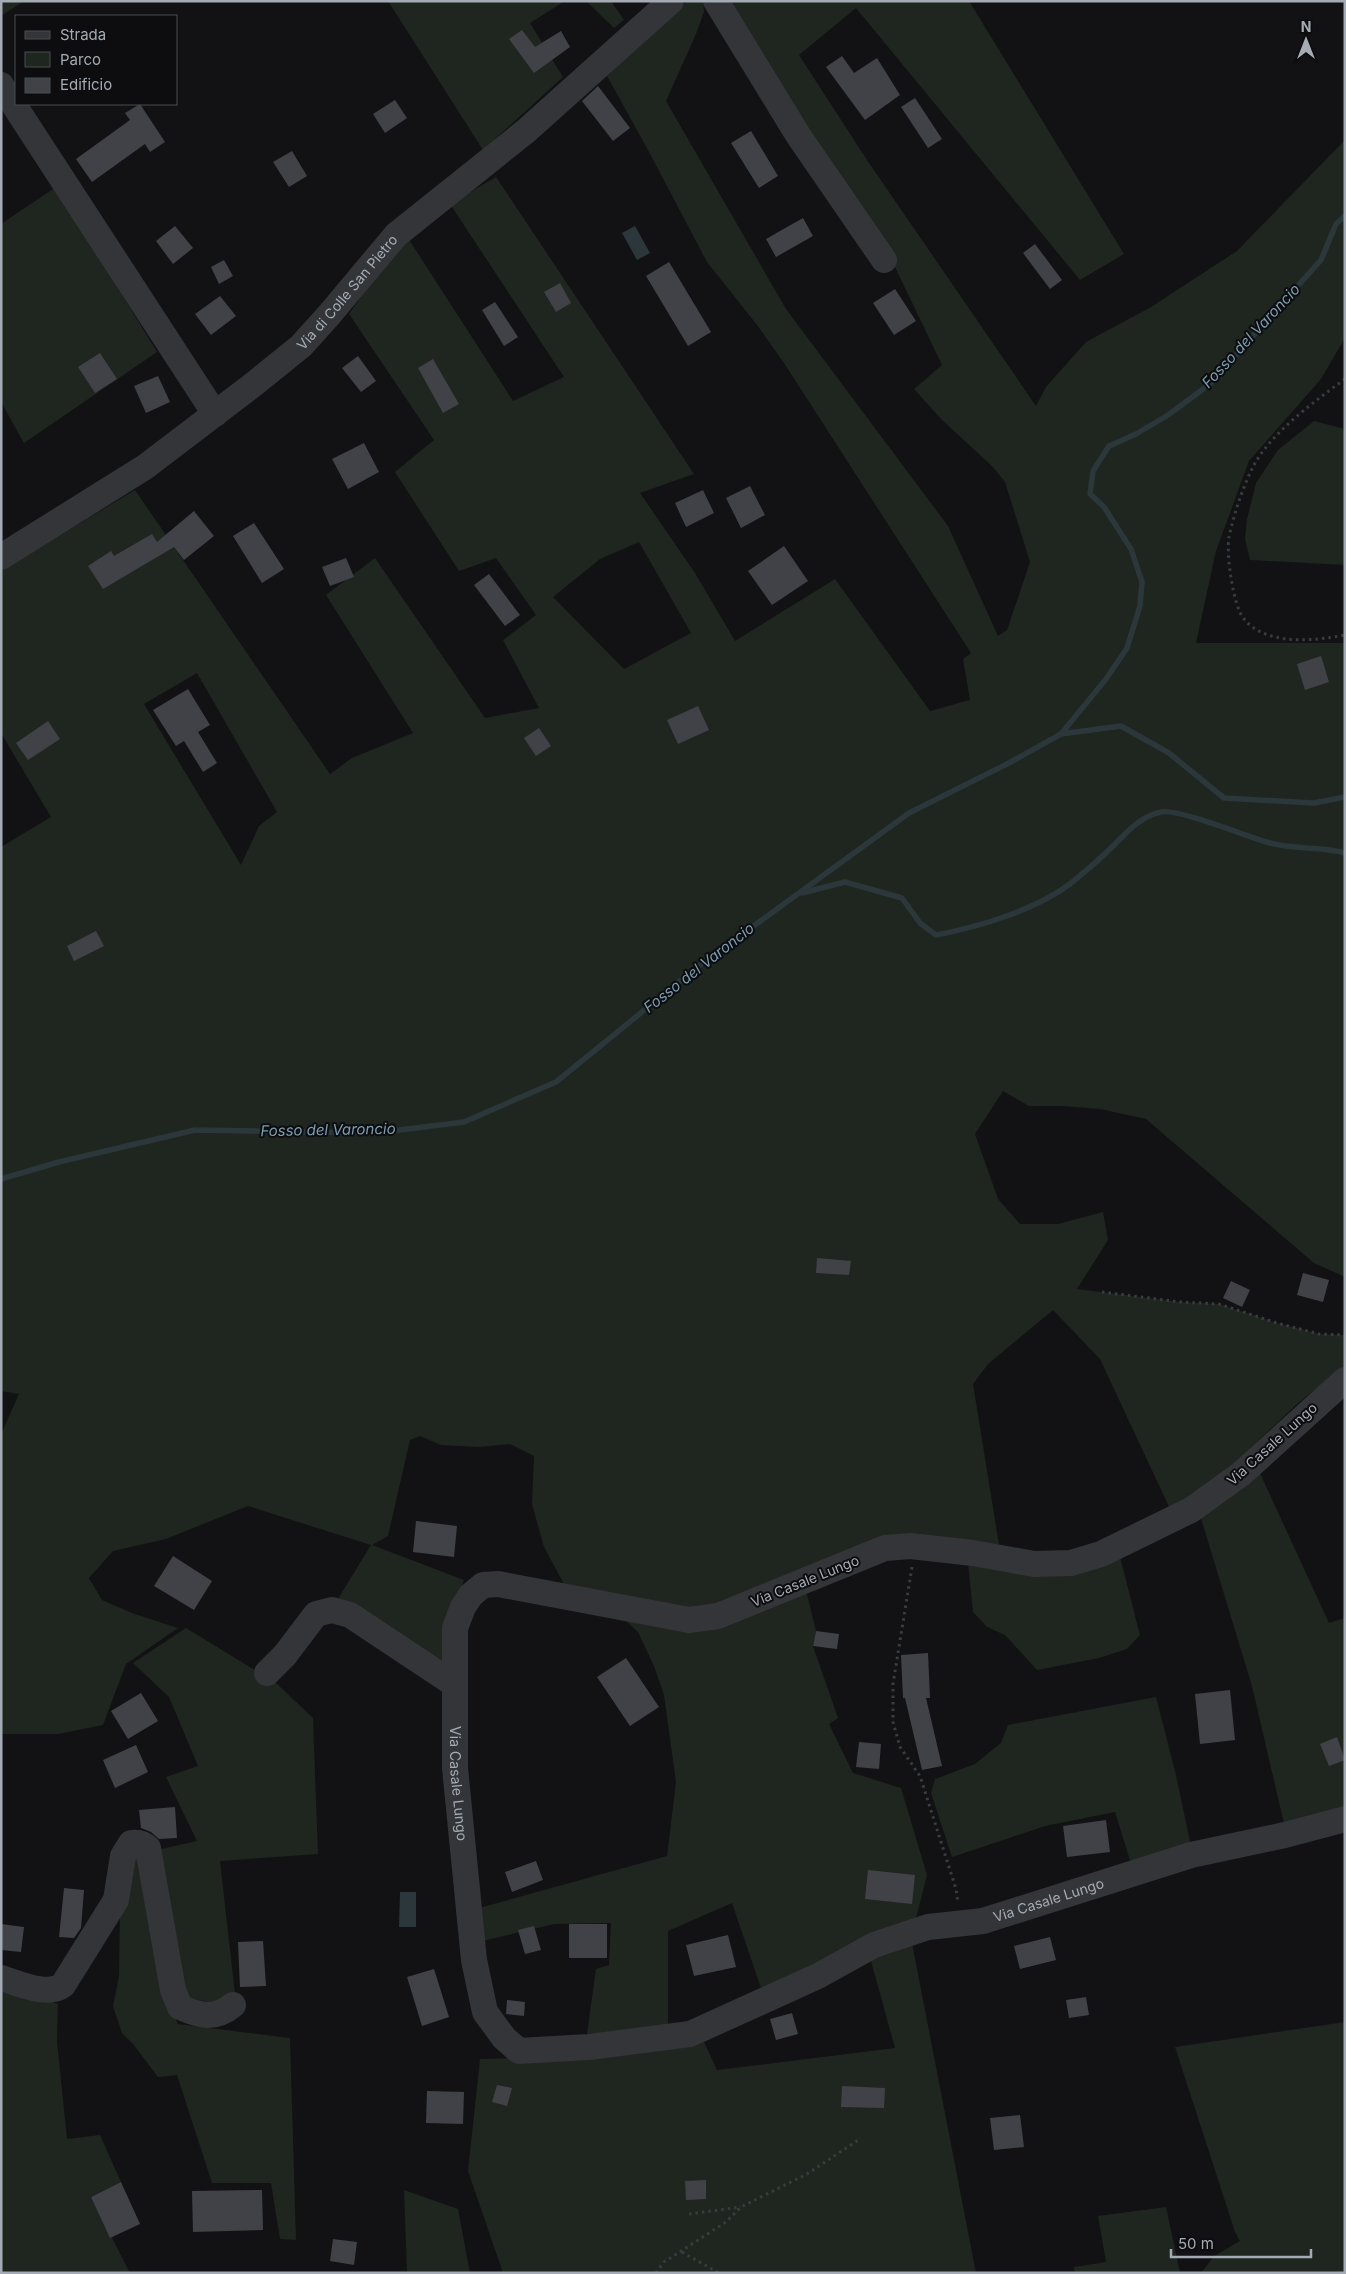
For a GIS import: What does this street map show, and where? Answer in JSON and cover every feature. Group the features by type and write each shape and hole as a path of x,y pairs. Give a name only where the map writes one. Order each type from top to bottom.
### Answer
{"street":[{"name":"Via di Colle San Pietro","path":"1,557 145,467 301,346 396,235 526,131 671,1"},
{"path":"716,1 798,135 884,260"},
{"path":"1,85 215,414"},
{"name":"Via Casale Lungo","path":"1345,1380 1241,1474 1191,1510 1101,1554 1071,1563 1034,1564 972,1553 911,1546 885,1548 718,1616 689,1620 507,1585 483,1585 471,1595 463,1607 455,1628 454,1684 455,1768 474,1960 485,2012 504,2038 519,2051 589,2047 690,2034 818,1976 874,1945 928,1927 983,1921 1191,1855 1285,1835 1345,1819"},
{"path":"267,1673 285,1655 316,1614 332,1610 350,1615 454,1684"},
{"path":"1,1978 50,1990 58,1989 63,1985 116,1900 123,1856 131,1843 136,1842 148,1848 173,1990 180,2007 194,2013 210,2015 224,2013 233,2005"}],"path":[{"path":"1345,379 1306,408 1270,444 1254,464 1229,538 1232,587 1243,618 1257,630 1279,638 1329,638 1345,635"},
{"path":"1102,1292 1180,1302 1218,1304 1319,1334 1345,1335"},
{"path":"911,1546 912,1573 893,1684 893,1722 900,1747 920,1776 956,1890 960,1924"},
{"path":"656,2273 664,2262 726,2222 741,2207 807,2174 860,2139"},
{"path":"689,2214 741,2207"},
{"path":"682,2252 719,2273"}],"green space":[{"path":"1,1 24,1 1,16"},
{"path":"388,1 565,1 530,23 563,77 483,150"},
{"path":"586,1 611,1 624,20 614,28"},
{"path":"687,1 703,1 704,12 696,34 666,101 786,309 948,526 998,636 1007,630 1030,562 1005,482 992,466 942,420 914,389 942,365 894,265 724,1 969,1 1124,254 1080,280 856,8 799,55 867,160 1036,406 1046,387 1086,342 1151,307 1237,251 1345,140 1345,338 1321,379 1249,461 1216,551 1196,643 1345,643 1345,1277 1314,1263 1146,1119 1100,1109 1029,1106 1003,1091 975,1134 998,1199 1020,1224 1058,1224 1103,1212 1108,1240 1077,1289 1180,1302 1219,1304 1277,1323 1319,1334 1345,1335 1345,1366 1297,1404 1213,1483 1171,1511 1100,1359 1053,1310 988,1364 973,1384 1000,1551 921,1537 805,1586 816,1631 813,1646 838,1718 829,1724 853,1773 901,1788 927,1875 916,1918 764,1997 732,1903 668,1931 668,2029 587,2034 596,1969 609,1965 611,1923 554,1924 479,1942 476,1909 667,1856 676,1782 664,1695 654,1666 638,1632 609,1605 571,1597 544,1547 532,1504 534,1456 510,1444 479,1447 441,1445 420,1436 410,1440 388,1536 372,1545 464,1580 445,1634 446,1666 336,1602 371,1545 248,1506 166,1539 113,1551 89,1578 102,1600 132,1613 178,1628 126,1664 103,1725 58,1734 1,1734 1,1434 19,1394 1,1391 1,847 51,817 1,733 1,571 135,490 330,774 352,758 413,733 326,595 375,558 485,718 539,708 503,640 536,615 496,558 459,571 395,472 434,440 349,314 381,269 408,238 513,401 564,377 450,204 496,177 694,474 640,493 695,573 735,641 835,579 930,711 970,700 963,659 971,653 784,363 757,325 707,262 607,76","holes":["639,542 691,633 624,669 553,597 600,559","197,673 277,812 259,826 241,865 144,704"]},
{"path":"56,187 157,352 24,443 1,402 1,224"},
{"path":"1314,421 1345,429 1345,565 1250,560 1245,539 1247,519 1256,483 1278,450"},
{"path":"1259,1471 1329,1623 1345,1618 1345,1811 1285,1828 1252,1686 1200,1515"},
{"path":"1120,1557 1140,1635 1127,1649 1099,1658 1037,1670 1005,1635 987,1627 973,1612 968,1563"},
{"path":"186,1628 276,1683 313,1718 318,1854 220,1861 235,1994 221,2005 185,1997 157,1850 197,1841 166,1777 198,1766 169,1697 133,1663"},
{"path":"1156,1697 1176,1775 1192,1851 1133,1870 1115,1812 1045,1826 952,1857 931,1793 935,1779 975,1764 1001,1743 1008,1725"},
{"path":"138,1850 169,2005 178,2024 290,2038 296,2240 280,2239 271,2183 212,2183 177,2075 158,2077 133,2044 122,2033 113,2006 119,1976 120,1905"},
{"path":"911,1938 976,2273 503,2273 468,2171 480,2059 603,2056 704,2042 717,2070 895,2048 871,1961"},
{"path":"1,1984 58,2004 57,2041 67,2139 100,2135 121,2182 91,2197 130,2273 1,2273"},
{"path":"1345,2022 1345,2273 1201,2273 1214,2256 1240,2241 1235,2232 1175,2047"},
{"path":"404,2190 458,2209 470,2273 407,2273"},
{"path":"1166,2207 1180,2273 1075,2273 1074,2267 1106,2262 1098,2216"}],"shaded area":[{"path":"635,226 650,253 637,260 622,233"},
{"path":"400,1892 416,1892 416,1927 399,1927"}],"building":[{"path":"522,30 535,47 561,31 570,47 534,73 509,39"},
{"path":"842,56 854,73 877,58 900,95 865,120 826,67"},
{"path":"598,86 630,128 613,141 582,101"},
{"path":"915,98 942,139 928,148 901,107"},
{"path":"395,100 407,118 385,133 373,114"},
{"path":"141,105 165,142 150,152 145,144 92,182 76,159 130,120 125,113"},
{"path":"751,131 778,176 759,188 731,143"},
{"path":"292,151 307,176 289,187 273,162"},
{"path":"803,218 813,236 776,257 766,239"},
{"path":"175,226 193,248 173,264 156,241"},
{"path":"1035,244 1062,280 1050,289 1023,253"},
{"path":"224,260 233,276 219,284 211,267"},
{"path":"669,262 711,332 688,346 646,276"},
{"path":"560,283 571,303 556,312 544,292"},
{"path":"895,289 916,321 894,335 873,303"},
{"path":"220,296 236,316 211,335 195,314"},
{"path":"495,302 518,337 504,346 482,310"},
{"path":"100,353 117,379 95,393 78,367"},
{"path":"358,356 376,381 361,392 342,368"},
{"path":"433,359 459,404 443,413 418,368"},
{"path":"158,376 170,402 146,413 134,386"},
{"path":"364,443 379,472 348,489 332,459"},
{"path":"750,486 765,515 741,528 726,498"},
{"path":"703,490 714,513 686,527 675,503"},
{"path":"194,511 214,536 184,560 174,547 103,589 88,566 111,551 114,556 152,534 157,542"},
{"path":"254,523 284,569 262,583 233,536"},
{"path":"784,546 808,581 772,605 748,571"},
{"path":"346,558 354,577 330,586 322,567"},
{"path":"489,574 520,615 505,626 474,585"},
{"path":"1321,656 1329,682 1305,690 1297,664"},
{"path":"188,689 210,725 198,732 217,763 203,772 184,741 176,746 153,710"},
{"path":"698,706 709,730 678,744 667,720"},
{"path":"48,721 60,739 28,760 16,743"},
{"path":"539,728 551,746 536,756 524,738"},
{"path":"96,931 104,946 74,961 67,946"},
{"path":"817,1258 851,1261 849,1275 816,1273"},
{"path":"1303,1273 1329,1280 1323,1302 1297,1295"},
{"path":"1231,1281 1250,1290 1242,1307 1223,1298"},
{"path":"416,1521 457,1526 454,1557 413,1552"},
{"path":"173,1556 212,1581 194,1610 154,1586"},
{"path":"816,1631 839,1634 837,1649 813,1646"},
{"path":"928,1653 930,1698 926,1698 942,1766 922,1770 905,1698 903,1698 901,1655"},
{"path":"626,1658 659,1707 630,1726 597,1677"},
{"path":"1230,1690 1235,1740 1200,1744 1195,1694"},
{"path":"141,1693 158,1721 128,1739 111,1711"},
{"path":"1337,1737 1345,1760 1329,1766 1320,1744"},
{"path":"859,1742 881,1744 879,1769 856,1767"},
{"path":"136,1745 148,1772 115,1788 103,1760"},
{"path":"175,1807 177,1838 159,1839 151,1832 141,1828 139,1810"},
{"path":"1106,1820 1110,1852 1067,1857 1063,1826"},
{"path":"536,1861 543,1880 512,1892 505,1872"},
{"path":"868,1870 915,1875 912,1904 865,1899"},
{"path":"64,1888 84,1890 81,1928 74,1938 59,1937"},
{"path":"1,1924 24,1927 21,1952 1,1950"},
{"path":"569,1924 607,1924 607,1958 569,1958"},
{"path":"534,1926 541,1950 525,1954 518,1930"},
{"path":"728,1935 736,1967 694,1976 686,1945"},
{"path":"1050,1937 1056,1960 1020,1969 1014,1946"},
{"path":"263,1941 266,1986 240,1987 238,1942"},
{"path":"434,1969 449,2017 422,2026 407,1977"},
{"path":"1086,1997 1089,2015 1069,2018 1066,2000"},
{"path":"507,2000 525,2002 524,2016 506,2014"},
{"path":"792,2013 798,2034 776,2040 770,2019"},
{"path":"497,2085 512,2088 507,2106 492,2102"},
{"path":"842,2086 885,2088 884,2108 841,2107"},
{"path":"427,2091 464,2092 463,2124 426,2123"},
{"path":"1020,2115 1024,2147 994,2150 990,2118"},
{"path":"706,2180 706,2199 686,2200 685,2181"},
{"path":"121,2182 140,2224 110,2238 91,2197"},
{"path":"262,2190 263,2230 193,2232 192,2191"},
{"path":"333,2239 357,2242 354,2265 330,2261"}],"waterway":[{"name":"Fosso del Varoncio","path":"1061,734 1106,679 1127,648 1140,606 1142,582 1131,549 1104,507 1090,494 1093,471 1109,446 1136,434 1168,415 1210,384 1321,260 1336,224 1345,216"},
{"name":"Fosso del Varoncio","path":"1,1179 59,1162 195,1130 375,1133 464,1122 556,1082 696,968 909,813 1009,763 1061,734 1121,726 1169,753 1224,798 1314,803 1345,797"},
{"name":"Fosso del Varoncio","path":"802,893 845,882 902,898 920,923 936,935 953,932 1006,916 1056,893 1090,867 1139,822 1161,812 1197,818 1279,845 1326,849 1345,853"}]}
